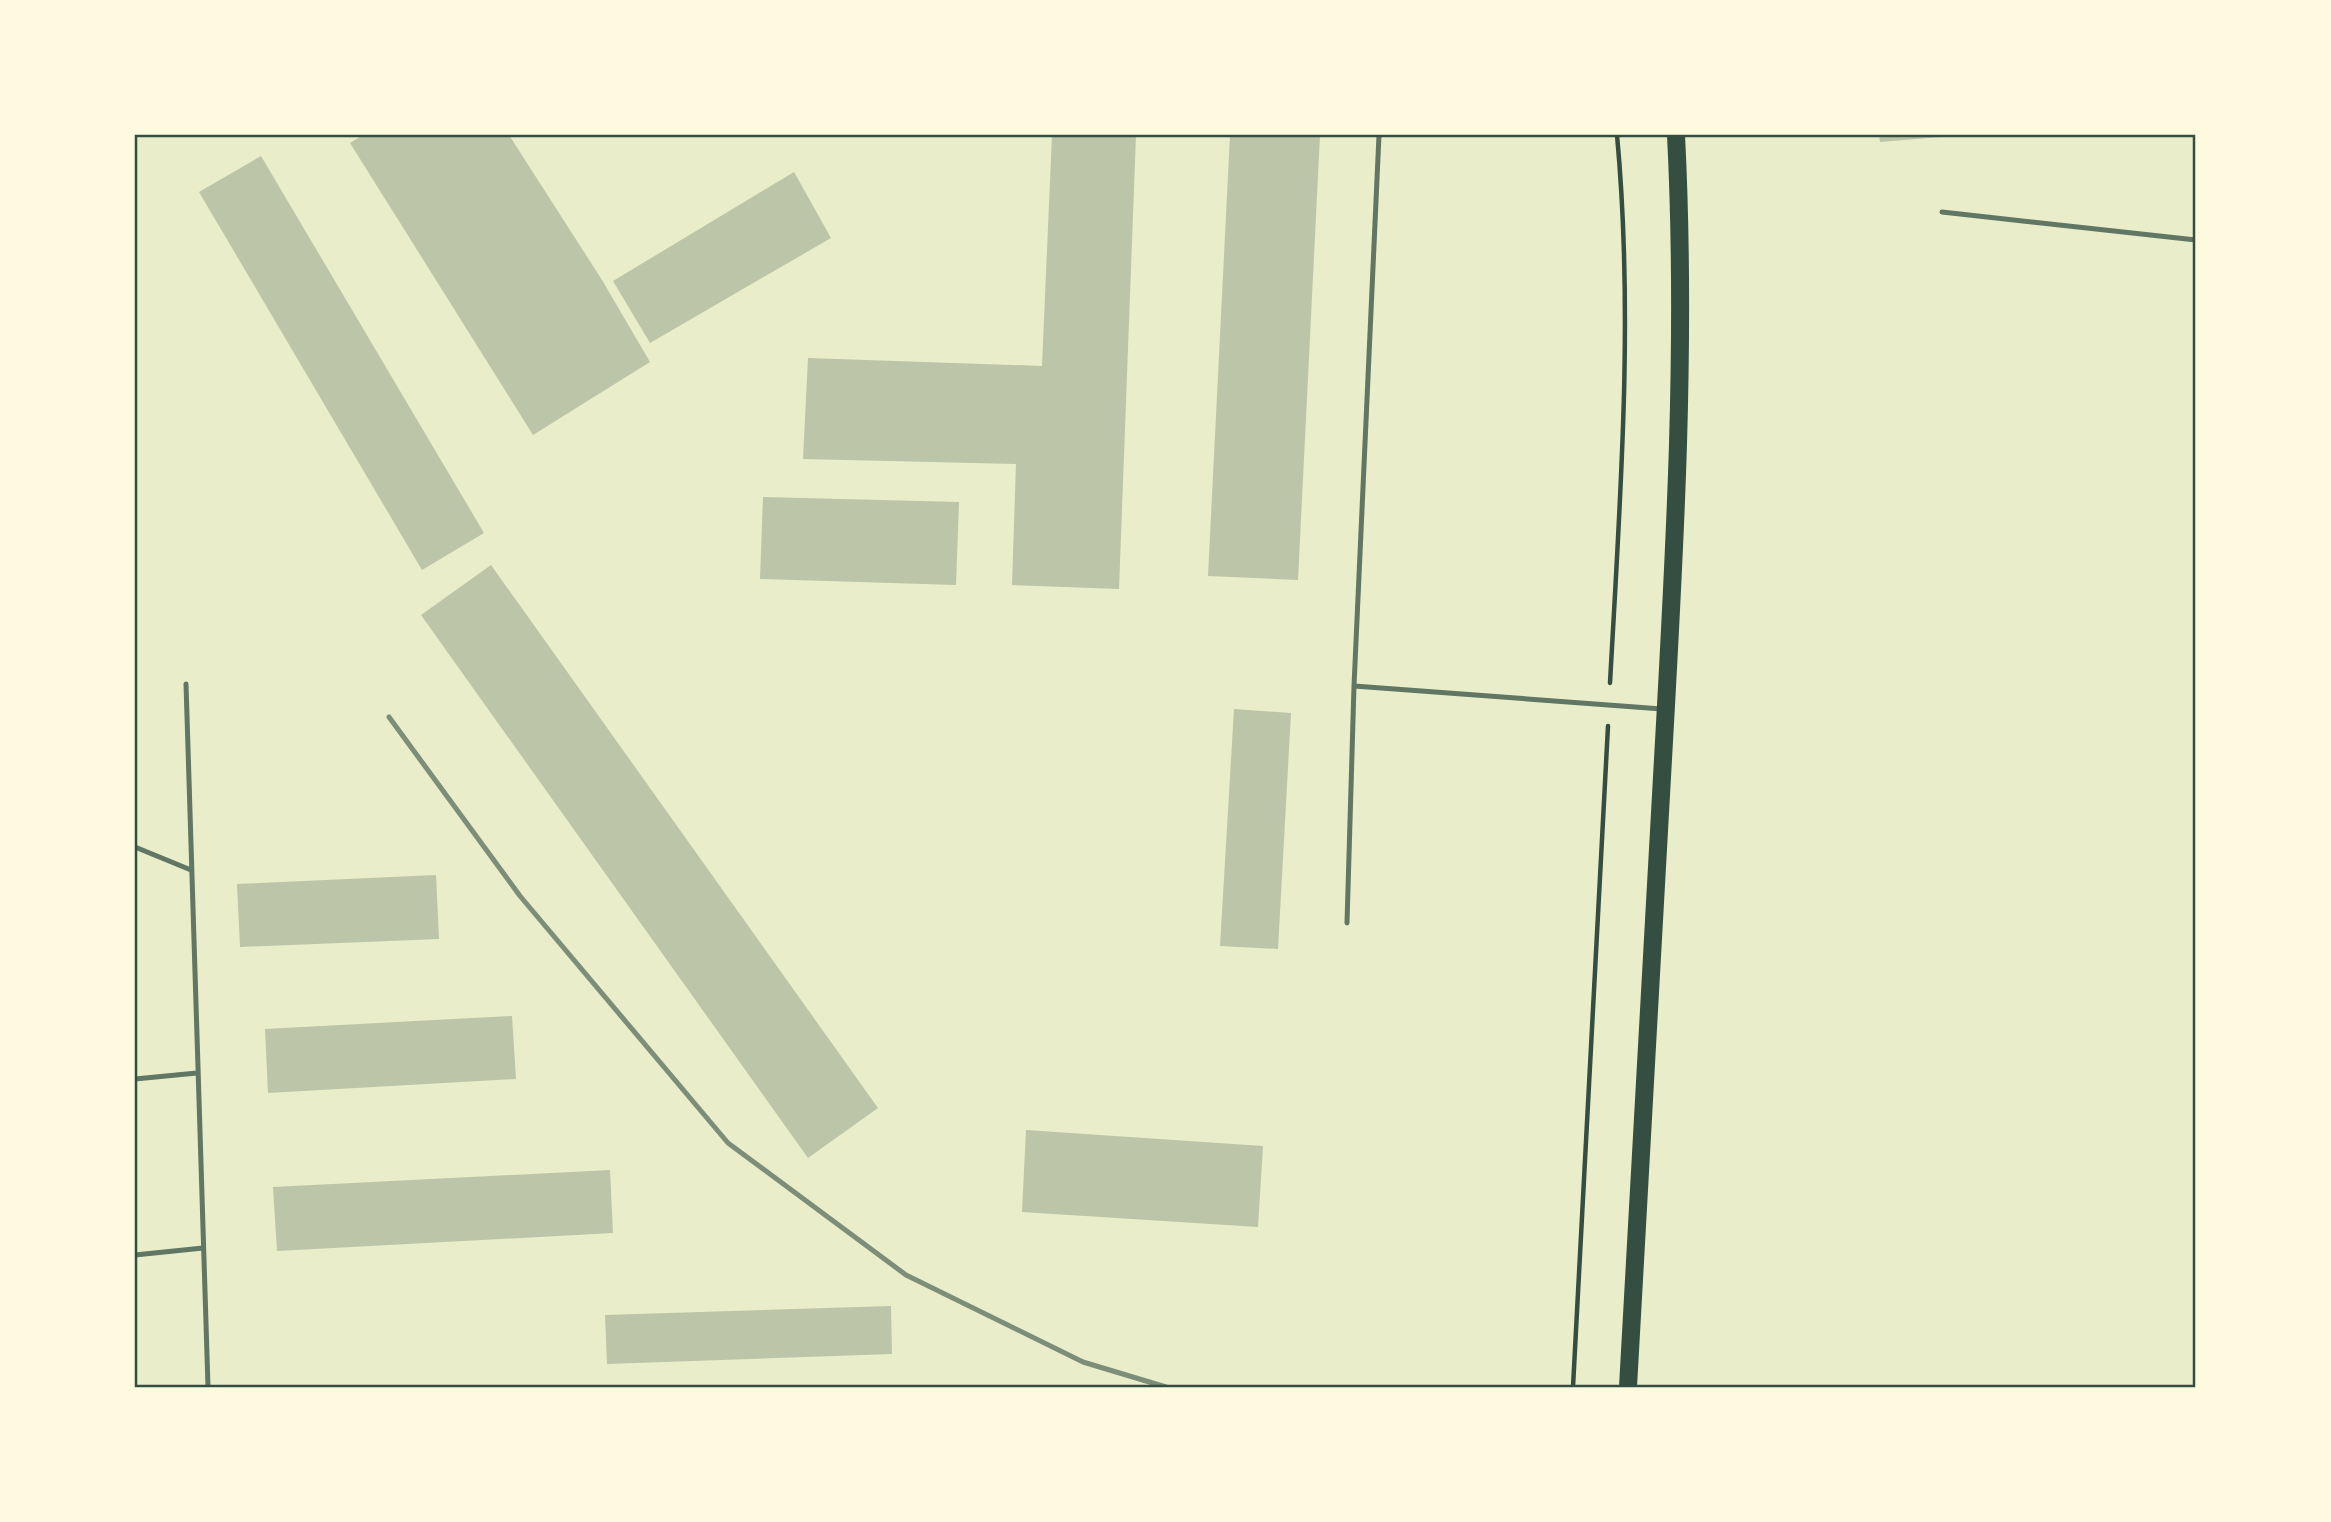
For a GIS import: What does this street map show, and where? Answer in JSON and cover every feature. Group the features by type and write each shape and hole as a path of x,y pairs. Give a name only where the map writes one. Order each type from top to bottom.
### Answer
{"main road":[{"path":"1628,1387 1666,710 1681,340 1676,135"}],"lane":[{"path":"1347,923 1354,685 1379,135"},
{"path":"1942,212 2196,240"},
{"path":"186,684 208,1387"},
{"path":"1354,685 1666,710"},
{"path":"135,847 191,870"},
{"path":"135,1079 197,1073"},
{"path":"135,1255 203,1248"}],"path":[{"path":"1573,1387 1624,367 1625,243 1617,135"}],"building":[{"path":"363,135 509,135 602,280 650,362 533,435 350,143"},
{"path":"1052,135 1136,135 1119,589 1012,585 1016,464 803,459 808,358 1042,366"},
{"path":"1230,135 1320,135 1298,580 1208,576"},
{"path":"1879,135 1940,135 1940,137 1880,142"},
{"path":"261,156 484,533 422,570 199,192"},
{"path":"794,172 831,238 650,343 613,281"},
{"path":"763,497 959,502 956,585 760,579"},
{"path":"491,565 878,1108 808,1158 421,615"},
{"path":"1234,709 1291,713 1278,949 1220,946"},
{"path":"436,875 439,939 240,947 237,884"},
{"path":"512,1016 516,1079 268,1093 265,1029"},
{"path":"1026,1130 1263,1146 1258,1227 1022,1212"},
{"path":"610,1170 613,1233 277,1251 273,1187"},
{"path":"891,1306 892,1354 607,1364 605,1315"}],"railway":[{"path":"389,717 520,896 728,1143 906,1275 1083,1362 1166,1387"}]}
